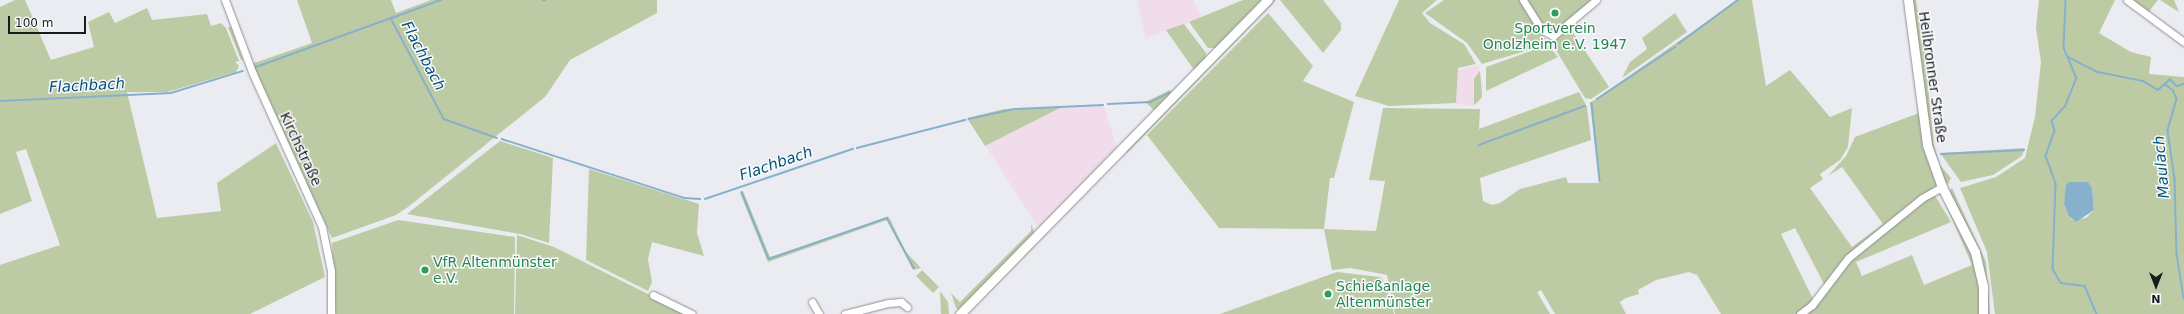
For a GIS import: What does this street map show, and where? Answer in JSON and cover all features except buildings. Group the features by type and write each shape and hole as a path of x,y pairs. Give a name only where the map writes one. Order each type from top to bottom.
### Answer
{"main road":[{"path":"960,314 1268,0"},
{"name":"Heilbronner Straße","path":"1908,0 1923,124 1942,187 1974,248 1983,286 1983,314"}],"street":[{"name":"Kirchstraße","path":"224,0 256,80 322,228 331,271 331,314"},
{"path":"1523,0 1541,29 1550,36 1562,33 1596,0"},
{"path":"2127,0 2184,42"},
{"path":"1800,314 1812,305 1848,258 1922,198 1942,187"},
{"path":"652,295 692,314"},
{"path":"812,302 819,314"},
{"path":"845,314 897,302 907,307"},
{"path":"869,308 874,314"}],"shaded area":[{"path":"1137,0 1193,0 1202,18 1146,38"},
{"path":"1478,65 1483,84 1480,102 1474,106 1456,104 1458,70"},
{"path":"1104,106 1117,148 1041,226 1037,226 986,146 1062,107"}],"green space":[{"path":"15,0 25,0 51,60 94,47 88,22 109,12 115,23 147,8 152,20 207,14 211,26 221,23 226,28 239,61 235,62 239,66 236,72 167,92 127,92 157,218 221,211 217,183 276,143 313,222 325,277 250,314 0,314 0,265 60,245 26,149 16,152 32,201 0,214 0,7"},
{"path":"297,0 391,0 396,13 431,0 657,0 657,13 570,60 545,97 408,207 396,215 332,238 251,64 312,43"},
{"path":"1243,0 1265,0 1216,48 1208,48 1189,22"},
{"path":"1272,0 1276,0 1127,153 1125,150"},
{"path":"1280,0 1323,0 1341,23 1341,30 1323,53"},
{"path":"1399,0 1437,0 1422,13 1430,23 1464,44 1476,64 1458,68 1456,103 1389,106 1355,96"},
{"path":"1444,0 1520,0 1546,40 1538,47 1482,64 1467,43 1425,13"},
{"name":"Sportverein Onolzheim e.V. 1947","path":"1525,0 1591,0 1554,34 1547,34"},
{"path":"1738,0 1752,0 1766,86 1790,70 1830,117 1852,108 1848,147 1840,160 1820,174 1823,179 1810,188 1852,247 1883,224 1842,167 1828,176 1846,156 1855,137 1919,113 1937,185 1854,249 1825,286 1795,228 1781,234 1814,301 1799,314 1721,314 1697,275 1689,272 1656,280 1638,290 1639,294 1626,298 1620,302 1626,314 1555,314 1541,290 1537,292 1550,314 1395,314 1387,275 1350,268 1332,270 1324,229 1376,231 1385,181 1369,180 1383,108 1480,109 1479,129 1579,92 1587,107 1591,140 1480,178 1483,201 1492,205 1500,203 1520,189 1566,177 1568,183 1599,183 1590,103"},
{"path":"1912,0 1916,0 1925,55 1934,145 1939,164 1951,178 1948,184 1944,182 1930,147"},
{"path":"2039,0 2115,0 2099,33 2131,52 2151,57 2149,74 2184,77 2184,314 1995,314 1987,252 1960,188 1996,177 2025,158 2035,117 2041,62 2036,28","holes":["2092,189 2094,210 2086,218 2072,220 2064,204 2066,190"]},
{"path":"2129,0 2158,0 2147,14"},
{"path":"2160,0 2174,0 2179,12"},
{"path":"1268,13 1313,66 1303,81 1354,102 1334,178 1330,178 1324,229 1219,228 1147,135"},
{"path":"1675,13 1687,32 1622,78 1630,62 1647,49 1642,38"},
{"path":"1184,24 1206,53 1205,61 1194,70 1166,30"},
{"path":"228,27 231,27 243,60 241,60"},
{"path":"1570,28 1609,87 1591,99 1585,98 1554,47 1554,42"},
{"path":"1548,45 1558,57 1486,91 1486,67"},
{"path":"1480,71 1482,97 1474,105 1474,79"},
{"path":"1170,90 1173,93 1155,111 1145,102"},
{"path":"1062,107 985,146 967,118 1004,109"},
{"path":"500,141 553,158 549,243 520,234 407,214"},
{"path":"2025,148 2022,156 1993,175 1961,182 1940,153"},
{"path":"1120,155 1026,255 964,314"},
{"path":"589,169 699,204 697,233 704,256 652,242 648,259 652,282 648,291 586,260"},
{"path":"1952,188 1986,262 1990,314 1987,314 1979,252 1949,191"},
{"path":"743,191 770,257 889,217 906,252 921,268 913,270 887,220 768,262 740,193"},
{"path":"1940,191 1968,241 1979,283 1980,314 1804,314 1850,257 1929,196 1934,194 1951,222 1856,262 1862,276 1912,255 1924,285 1972,265"},
{"name":"VfR Altenmünster e.V.","path":"398,220 515,237 514,314 336,314 332,243"},
{"path":"1031,224 1035,234 960,310 956,308 951,293 960,302 1031,231"},
{"path":"517,235 554,247 688,314 515,314"},
{"path":"922,270 939,287 933,293 916,276"},
{"name":"Schießanlage Altenmünster","path":"1337,272 1380,277 1386,284 1394,314 1220,314"},
{"path":"940,291 948,302 949,314 941,314"}],"water":[{"path":"2070,182 2088,182 2092,189 2094,210 2076,222 2069,216 2064,204 2066,184"}],"waterway":[{"path":"392,18 441,0"},
{"path":"1678,44 1738,0"},
{"path":"2066,0 2064,48 2077,78 2065,107 2052,121 2055,131 2046,156 2056,184 2053,269 2061,283 2085,286 2097,314"},
{"name":"Flachbach","path":"256,67 391,18 444,119 497,138"},
{"path":"1597,99 1675,47"},
{"name":"Maulach","path":"2068,57 2098,72 2143,81 2158,90 2165,84 2173,90 2177,99 2168,131 2175,179 2177,254 2184,298"},
{"name":"Flachbach","path":"0,101 171,93 243,71"},
{"path":"2165,84 2170,79 2177,86 2184,84"},
{"name":"Flachbach","path":"1108,104 1151,102 1169,93"},
{"path":"1592,103 1600,181"},
{"name":"Flachbach","path":"969,119 1014,109 1103,105"},
{"path":"1479,145 1585,106"},
{"name":"Flachbach","path":"857,148 965,120"},
{"name":"Flachbach","path":"502,139 685,198 700,199"},
{"name":"Flachbach","path":"705,199 853,149"},
{"path":"1941,154 2024,150"},
{"path":"742,192 769,259 887,218 914,268"}],"place":[{"name":"Sportverein Onolzheim e.V. 1947","path":"1555,13"},
{"name":"VfR Altenmünster e.V.","path":"425,270"},
{"name":"Schießanlage Altenmünster","path":"1328,294"}]}
